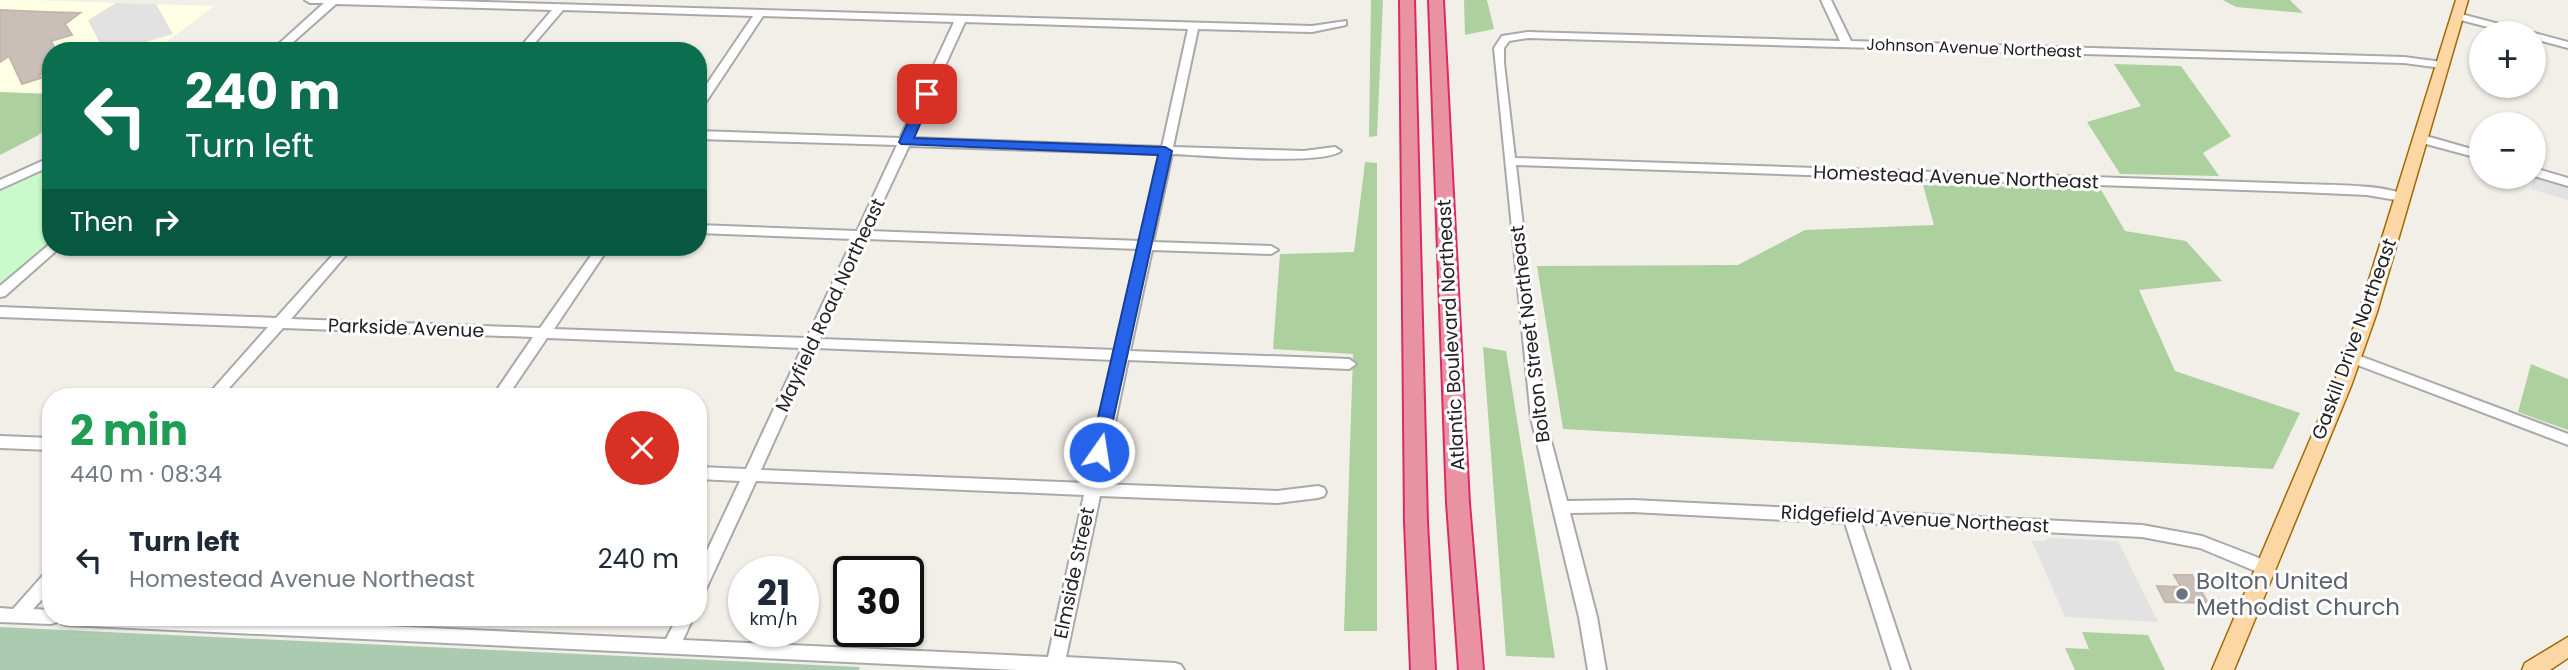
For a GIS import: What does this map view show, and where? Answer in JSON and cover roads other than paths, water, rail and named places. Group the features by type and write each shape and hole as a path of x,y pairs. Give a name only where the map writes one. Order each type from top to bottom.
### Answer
{"highway":[{"name":"Atlantic Boulevard Northeast","path":"1408,0 1415,508 1423,670"},
{"name":"Atlantic Boulevard Northeast","path":"1436,0 1458,503 1471,670"}],"main road":[{"name":"Gaskill Drive Northeast","path":"2223,670 2352,358 2377,288 2419,138 2462,0"},
{"path":"2533,670 2568,646"}],"street":[{"path":"310,0 1312,29 1342,23"},
{"path":"286,42 334,0"},
{"path":"1826,0 1847,44"},
{"path":"530,42 560,8"},
{"path":"707,92 760,13"},
{"path":"2457,16 2476,21"},
{"name":"Mayfield Road Northeast","path":"707,570 961,19"},
{"name":"Elmside Street","path":"1054,667 1194,25"},
{"name":"Johnson Avenue Northeast","path":"1506,38 1528,35 2404,60 2442,65"},
{"name":"Bolton Street Northeast","path":"1506,38 1498,51 1538,418 1585,605 1597,670"},
{"path":"2546,39 2568,45"},
{"path":"707,135 1304,155 1335,151"},
{"path":"2419,138 2469,152"},
{"name":"Homestead Avenue Northeast","path":"1510,161 2301,188 2367,191 2402,197"},
{"path":"0,185 42,165"},
{"path":"2546,176 2568,182"},
{"path":"707,229 1271,250"},
{"path":"0,293 42,256"},
{"path":"221,388 339,256"},
{"path":"505,388 597,256"},
{"name":"Parkside Avenue","path":"0,312 1349,364"},
{"path":"2352,358 2568,440"},
{"path":"0,442 42,444"},
{"path":"707,474 1277,497 1318,492"},
{"name":"Ridgefield Avenue Northeast","path":"1559,507 1633,506 2142,531 2202,542 2266,568"},
{"path":"1851,517 1901,670"},
{"path":"9,615 42,586"},
{"path":"9,615 42,617"},
{"path":"377,626 1054,667 1175,670"},
{"path":"673,645 681,626"}],"place":[{"name":"Bolton United Methodist Church","path":"2182,594"}]}
